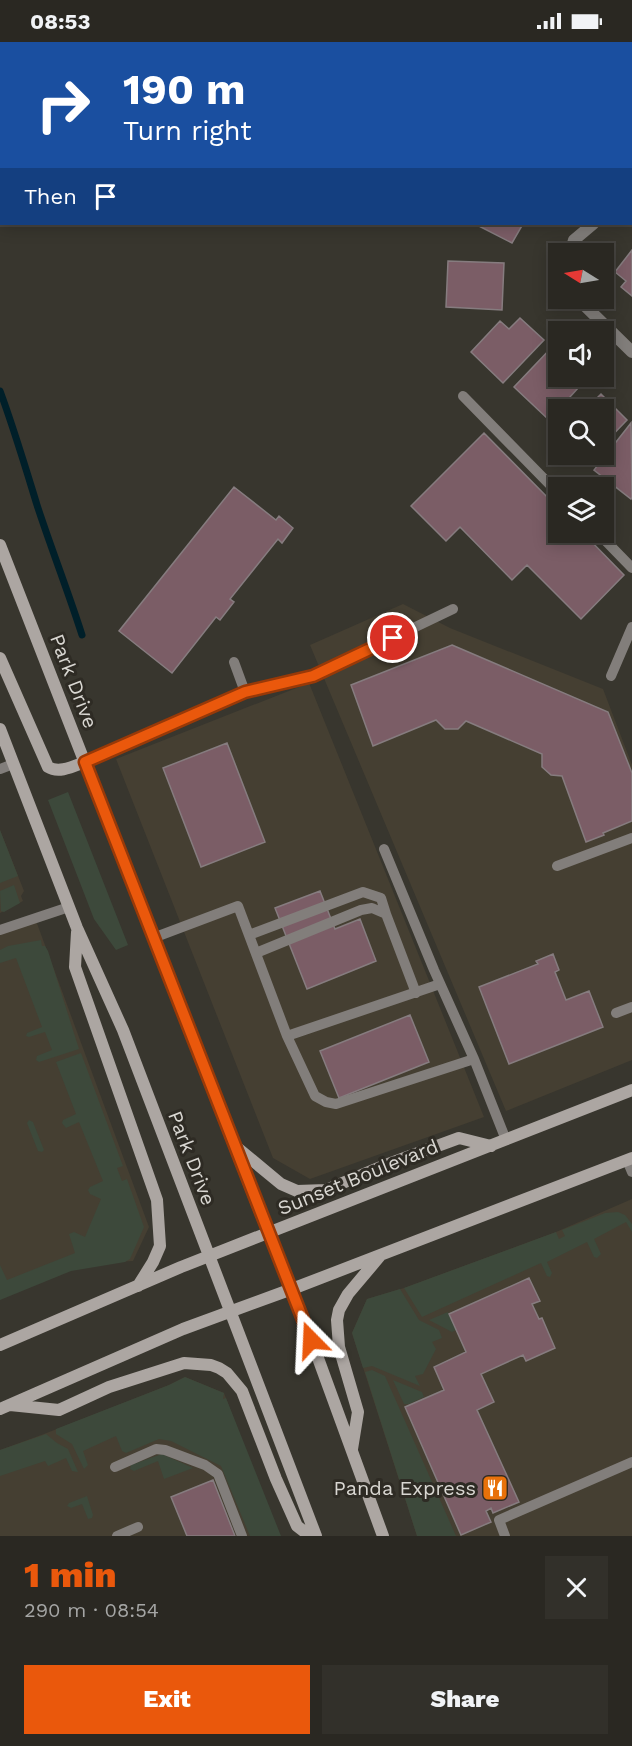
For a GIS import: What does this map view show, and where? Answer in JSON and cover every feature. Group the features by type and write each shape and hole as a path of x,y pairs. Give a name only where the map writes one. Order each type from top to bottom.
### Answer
{"main road":[{"name":"Park Drive","path":"0,545 292,1289 383,1536"},
{"path":"0,658 48,768 59,770 85,762"},
{"name":"Park Drive","path":"0,729 77,928 123,1030 316,1536"},
{"path":"77,928 75,967 157,1200 160,1246 138,1286"},
{"name":"Sunset Boulevard","path":"0,1345 209,1257 632,1090"},
{"path":"234,1144 281,1184 288,1188 305,1191 326,1190 459,1138 491,1146"},
{"path":"4,1407 183,1329 630,1163"},
{"path":"352,1450 358,1412 339,1347 337,1320 339,1310 348,1294 381,1255"},
{"path":"4,1407 59,1410 109,1386 184,1363 211,1365 219,1368 227,1373 242,1391 297,1526 310,1536"}],"street":[{"path":"573,243 592,225"},
{"path":"588,309 632,352"}],"lane":[{"path":"463,396 548,483"},
{"path":"608,543 632,568"},
{"path":"85,762 245,692 313,676 453,609"},
{"path":"611,676 632,627"},
{"path":"234,662 245,692"},
{"path":"0,769 13,764"},
{"path":"557,866 632,838"},
{"path":"384,849 474,1059 506,1140"},
{"path":"249,935 363,892 374,894 381,898 416,993"},
{"path":"153,938 238,906 287,1036 315,1095 326,1102 336,1104 474,1059"},
{"path":"0,930 69,907"},
{"path":"256,953 361,910 372,908 386,914"},
{"path":"287,1036 440,984"},
{"path":"616,1013 632,1007"},
{"path":"115,1467 156,1449 165,1450 205,1465 218,1474 242,1536"},
{"path":"506,1536 499,1520 632,1462"},
{"path":"117,1536 138,1527"}],"shaded area":[{"path":"403,604 450,628 603,689 632,765 632,1060 506,1111 310,645"},
{"path":"309,683 484,1117 310,1179 273,1158 116,759"},
{"path":"0,830 24,891 21,896 23,901 0,913"},
{"path":"35,918 149,1227 133,1261 89,1263 0,1298 0,931"},
{"path":"632,1199 632,1536 417,1536 352,1333 367,1299 404,1288 556,1232"},
{"path":"185,1377 224,1393 279,1536 0,1536 0,1450"}],"green space":[{"path":"68,792 128,945 116,950 94,919 48,800"},
{"path":"0,830 18,876 0,883"},
{"path":"14,885 20,903 4,912 1,911 0,891"},
{"path":"41,940 42,946 45,946 48,951 79,1049 39,1062 36,1060 37,1056 52,1050 45,1032 26,1036 27,1033 42,1027 16,958 0,963 0,950 8,946"},
{"path":"81,1053 123,1166 117,1168 122,1181 127,1179 144,1227 130,1259 125,1262 71,1271 0,1300 0,1265 7,1280 75,1253 69,1234 74,1232 85,1237 101,1199 90,1194 88,1190 103,1181 79,1122 66,1128 62,1123 63,1120 76,1114 56,1062"},
{"path":"29,1120 33,1122 44,1150 42,1152 38,1151 27,1123"},
{"path":"618,1212 625,1215 632,1224 632,1232 626,1222 594,1239 601,1254 597,1258 594,1257 587,1242 547,1262 552,1273 550,1277 547,1276 541,1263 422,1317 404,1288 556,1232 559,1239 565,1236 562,1230 605,1213"},
{"path":"400,1289 419,1320 439,1330 442,1338 432,1342 436,1349 423,1374 415,1376 420,1386 372,1366 363,1368 352,1333 367,1299"},
{"path":"448,1312 456,1330 452,1332 429,1320"},
{"path":"372,1370 385,1376 456,1536 417,1536 365,1372"},
{"path":"185,1377 224,1393 223,1399 226,1398 281,1536 250,1536 221,1466 171,1441 159,1439 126,1453 122,1451 116,1436 83,1451 88,1465 84,1469 72,1444 56,1434 56,1429"},
{"path":"393,1380 422,1392 424,1397 404,1404"},
{"path":"46,1434 68,1449 78,1472 72,1471 66,1458 48,1466 45,1461 0,1476 0,1450"},
{"path":"162,1454 193,1468 164,1479 158,1461 134,1471 130,1469 131,1465"},
{"path":"87,1496 93,1515 88,1519 82,1504 71,1508 67,1506"}],"building":[{"path":"477,225 522,225 512,243"},
{"path":"632,250 632,296 621,287 626,281 615,272"},
{"path":"448,261 504,263 502,310 446,307"},
{"path":"520,318 544,340 503,383 471,352 500,321 509,329"},
{"path":"548,351 548,387 579,387 568,399 548,399 548,419 514,387"},
{"path":"601,394 606,399 596,399"},
{"path":"614,407 627,420 614,434"},
{"path":"631,423 631,499 614,486 614,477 603,477 594,470 598,465 614,465 614,445"},
{"path":"484,433 548,498 548,543 593,543 624,575 581,619 527,565 512,580 460,527 446,541 411,506"},
{"path":"234,487 276,520 279,516 293,528 282,543 278,539 230,599 234,602 220,620 216,617 172,673 119,631"},
{"path":"452,645 608,712 632,773 632,821 586,842 562,776 551,775 542,767 542,754 466,721 458,729 445,729 436,720 373,746 351,685"},
{"path":"227,743 265,842 201,867 163,768"},
{"path":"320,891 335,929 360,919 376,961 307,989 275,908"},
{"path":"553,954 559,970 555,972 566,1000 589,991 603,1027 509,1064 479,987 538,964 536,961"},
{"path":"410,1015 429,1062 339,1098 320,1051"},
{"path":"529,1278 540,1301 532,1304 539,1319 542,1318 555,1348 526,1361 523,1355 481,1374 494,1402 477,1410 519,1502 493,1513 491,1508 486,1511 491,1522 461,1535 405,1407 444,1390 434,1367 466,1352 449,1314"},
{"path":"213,1480 235,1536 187,1536 171,1497"}],"waterway":[{"path":"0,391 82,635"}],"place":[{"name":"Panda Express","path":"495,1488"}],"route":[{"path":"311,1340 85,762 245,692 313,676 393,638"}]}
